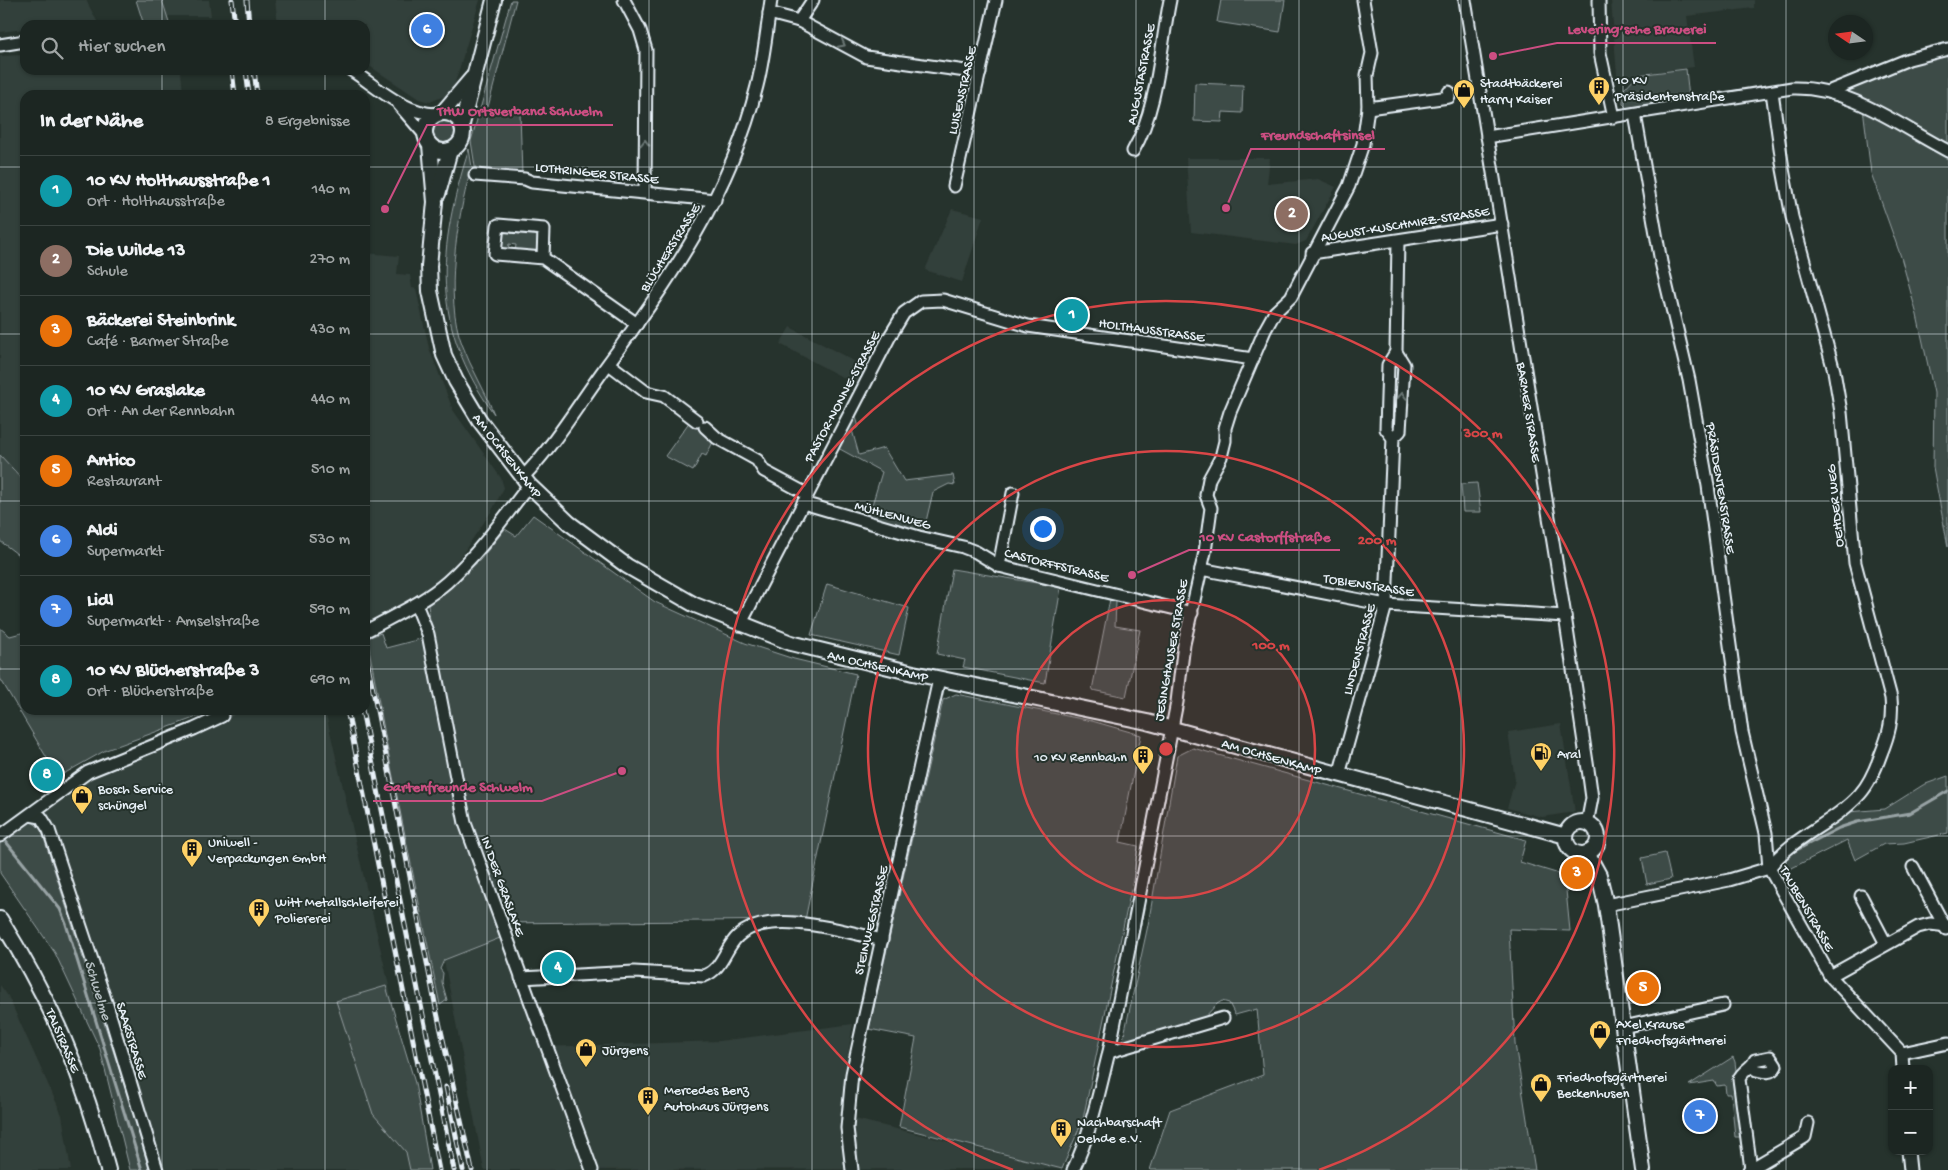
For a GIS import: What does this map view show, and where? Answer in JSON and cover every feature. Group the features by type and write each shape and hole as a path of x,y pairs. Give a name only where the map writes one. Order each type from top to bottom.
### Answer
{"main road":[{"path":"472,78 440,113 427,122 428,140 440,150 450,150 462,140 464,111 470,97 472,78 494,0"},
{"path":"440,113 455,115 462,124"},
{"name":"AM OCHSENKAMP","path":"428,140 435,202"},
{"name":"AM OCHSENKAMP","path":"450,150 435,202 429,266 430,291 444,355 469,405 526,481 569,523 627,566 695,605 740,625 791,643 939,679 1087,708 1172,728 1566,836"},
{"path":"1576,824 1586,824 1594,828 1597,836 1596,845 1587,853 1579,854 1572,851 1567,844 1566,836 1571,827 1576,824"},
{"path":"1587,853 1599,875 1606,905 1643,1170"},
{"name":"TALSTRASSE","path":"0,919 25,958 55,1014 86,1095 108,1170"}],"street":[{"path":"624,0 640,30 646,50 645,192"},
{"name":"BLÜCHERSTRASSE","path":"370,629 416,604 446,583 474,555 673,274 716,200 728,172 757,87 771,0"},
{"path":"799,21 813,0"},
{"name":"LUISENSTRASSE","path":"954,186 996,0"},
{"name":"AUGUSTASTRASSE","path":"1133,151 1142,136 1154,86 1170,0"},
{"name":"JESINGHAUSER STRASSE","path":"1073,1170 1081,1155 1094,1113 1109,1052 1178,702 1184,644 1201,569 1211,508 1206,496 1209,479 1221,457 1225,441 1225,428 1233,401 1275,312 1291,297 1353,176 1363,144 1368,108 1367,75 1372,53 1363,0"},
{"name":"BARMER STRASSE","path":"1465,0 1565,616 1592,798 1586,824"},
{"path":"1599,0 1600,53 1614,117"},
{"path":"770,12 799,21 866,57 980,72"},
{"path":"0,45 20,43"},
{"path":"1830,91 1910,59 1948,49"},
{"path":"358,75 395,100 418,112 440,113"},
{"path":"1487,137 1772,92 1813,88 1830,91 1868,108 1948,151"},
{"path":"1368,108 1449,98 1449,92"},
{"name":"OEHDER WEG","path":"1768,868 1781,851 1832,818 1860,794 1878,762 1890,730 1892,714 1891,698 1855,563 1840,404 1834,371 1792,217 1772,92"},
{"path":"395,100 428,140"},
{"name":"PRÄSIDENTENSTRASSE","path":"1636,114 1661,262 1689,380 1708,486 1742,732 1766,833 1768,868"},
{"name":"LOTHRINGER STRASSE","path":"474,176 716,200"},
{"name":"AUGUST-KUSCHMIRZ-STRASSE","path":"1312,253 1502,224"},
{"path":"543,258 544,229 498,225 495,254 543,258 637,324"},
{"name":"LINDENSTRASSE","path":"1339,775 1386,605 1393,438 1386,429 1388,365 1396,352 1398,241"},
{"name":"HOLTHAUSSTRASSE","path":"904,313 921,301 943,300 1028,326 1253,359"},
{"name":"PASTOR-NONNE-STRASSE","path":"740,625 864,383 904,313"},
{"path":"608,364 646,392 664,396 717,438 757,460 764,471 805,498"},
{"path":"998,566 1013,493"},
{"name":"MÜHLENWEG","path":"805,498 976,552"},
{"name":"CASTORFFSTRASSE","path":"976,552 998,566 1192,613"},
{"name":"TOBIENSTRASSE","path":"1201,569 1386,605 1565,616"},
{"name":"IN DER GRASLAKE","path":"416,604 428,634 466,823 592,1170"},
{"name":"STEINWEGSTRASSE","path":"852,1170 848,1128 852,1074 939,679"},
{"path":"4,832 88,772 222,716"},
{"name":"SAARSTRASSE","path":"30,815 41,818 49,830 157,1170"},
{"path":"1913,867 1947,928"},
{"name":"TAUBENSTRASSE","path":"1606,905 1729,880 1768,868 1830,976 1902,1053"},
{"path":"1861,896 1886,944"},
{"path":"521,978 652,972 704,976 714,972 734,940 755,925 798,924 822,926 882,940"},
{"path":"1830,976 1918,927 1930,924 1947,928"},
{"path":"1624,1027 1723,1005"},
{"path":"1109,1052 1223,1018"},
{"path":"1903,1065 1902,1053 1948,1043"},
{"path":"1753,1065 1742,1074 1740,1079 1750,1169 1805,1137 1808,1123"},
{"path":"1908,1155 1910,1170"}],"shaded area":[{"path":"0,0 86,0 96,20 20,20 20,30 0,32"},
{"path":"136,0 162,0 168,20 142,20"},
{"path":"162,0 209,0 211,16 167,16"},
{"path":"275,0 480,0 455,83 447,95 430,102 419,99 370,66 370,20 277,20"},
{"path":"511,0 516,0 487,111 520,112 522,175 476,173 471,141"},
{"path":"1221,0 1285,0 1280,32 1217,22"},
{"path":"1611,0 1754,0 1754,8 1687,16 1694,67 1634,75 1617,75"},
{"path":"1948,44 1948,547 1933,467 1934,393 1917,315 1901,257 1871,173 1863,108 1834,89"},
{"path":"20,55 20,75 181,75 183,90 20,90 20,477 0,455 0,56"},
{"path":"1686,69 1689,98 1627,108 1623,104 1624,89 1637,75"},
{"path":"1195,83 1243,85 1242,113 1223,112 1222,122 1194,121"},
{"path":"445,119 454,123 458,132 454,141 445,145 436,141 432,132 436,123"},
{"path":"469,149 473,173 470,173 465,192 457,235 454,258 454,304 462,344 494,414 473,381 459,349 450,317 446,286 446,254 450,220"},
{"path":"1186,158 1270,158 1267,184 1318,179 1336,187 1306,241 1296,245 1191,232"},
{"path":"952,209 983,217 962,282 925,270"},
{"path":"506,230 537,233 539,236 539,253 515,252 516,245 509,244 508,252 500,245 501,234"},
{"path":"370,253 399,256 397,274 410,275 412,288 416,289 429,348 453,410 501,478 504,488 491,512 452,569 417,597 370,627"},
{"path":"790,327 865,367 855,384 780,344"},
{"path":"855,414 859,427 852,430 859,455 884,448 904,481 953,475 955,485 949,484 933,492 923,534 868,518 882,472 838,448"},
{"path":"690,421 702,427 713,442 706,456 702,454 693,471 665,456"},
{"path":"0,455 20,477 20,556 0,541"},
{"path":"1477,483 1481,512 1463,512 1461,484"},
{"path":"533,515 655,602 745,643 794,659 856,674 805,920 500,923 505,936 444,960 440,969 443,973 442,982 447,1000 440,1005 391,767 370,654 370,637 381,633 386,648 432,636 428,605 480,560 505,529 516,536"},
{"path":"952,569 1061,587 1045,683 963,667 965,660 937,654"},
{"path":"827,584 909,608 899,655 811,635"},
{"path":"1110,599 1116,602 1115,626 1140,630 1126,697 1092,690"},
{"path":"0,628 10,636 20,633 20,712 0,678"},
{"path":"956,694 1092,721 1141,735 1120,842 1138,846 1134,875 1083,1119 1062,1169 899,1127 916,1038 869,1029 943,700"},
{"path":"22,715 202,715 106,750 58,777"},
{"path":"226,715 326,715 388,981 426,1170 149,1170 134,1114 41,830 24,815 62,785 195,732"},
{"name":"Aral","path":"1561,724 1575,812 1542,817 1507,808 1515,780 1508,732"},
{"path":"1193,748 1526,840 1520,862 1556,873 1565,880 1570,931 1509,929 1515,1044 1535,1170 1150,1170 1170,1110 1263,1075 1257,1009 1235,1015 1229,1003 1222,1001 1204,1018 1126,1042 1123,1040 1148,925 1177,756"},
{"path":"1948,776 1948,833 1904,843 1884,844 1855,860 1847,840 1780,874 1773,863 1848,812 1885,809 1923,785"},
{"path":"24,815 41,829 134,1115 149,1170 130,1170 100,1049 55,953 0,873 0,837"},
{"path":"1665,853 1671,879 1647,884 1642,858"},
{"path":"500,938 541,1047 719,1041 853,1024 844,1077 855,1119 1062,1169 484,1170 444,960"},
{"path":"0,985 8,996 62,1115 71,1170 0,1170"},
{"path":"386,986 415,1083 430,1170 410,1170 406,1152 373,1114 336,1001"},
{"path":"1733,1057 1744,1137 1735,1137 1731,1094 1726,1094 1725,1085 1717,1086 1714,1081 1689,1085"}],"waterway":[{"path":"1789,854 1839,828 1857,822 1910,813 1948,791"},
{"name":"Schwelme","path":"3,838 60,909 142,1170"}],"railway":[{"path":"232,0 234,20"},
{"path":"247,0 249,20"},
{"path":"233,75 234,90"},
{"path":"247,75 248,90"},
{"path":"255,75 256,90"},
{"path":"370,675 436,1008 472,1170"},
{"path":"348,715 439,1170"},
{"path":"363,715 454,1170"},
{"path":"446,1087 463,1170"}],"place":[{"name":"Aldi","path":"427,30"},
{"name":"Levering’sche Brauerei","path":"1493,56"},
{"name":"10 KV Präsidentenstraße","path":"1599,106"},
{"name":"Stadtbäckerei Harry Kaiser","path":"1464,109"},
{"name":"Freundschaftsinsel","path":"1226,208"},
{"name":"THW Ortsverband Schwelm","path":"385,209"},
{"name":"Die Wilde 13","path":"1292,214"},
{"name":"10 KV Holthausstraße 1","path":"1072,315"},
{"name":"10 KV Castorffstraße","path":"1132,575"},
{"name":"Gartenfreunde Schwelm","path":"622,771"},
{"name":"Aral","path":"1541,772"},
{"name":"10 KV Blücherstraße 3","path":"47,775"},
{"name":"10 KV Rennbahn","path":"1143,775"},
{"name":"Bosch Service schüngel","path":"82,815"},
{"name":"Uniwell - Verpackungen GmbH","path":"192,868"},
{"name":"Bäckerei Steinbrink","path":"1577,873"},
{"name":"Witt Metallschleiferei Poliererei","path":"259,928"},
{"name":"10 KV Graslake","path":"558,968"},
{"name":"Antico","path":"1643,988"},
{"name":"Axel Krause Friedhofsgärtnerei","path":"1600,1050"},
{"name":"Jürgens","path":"586,1068"},
{"name":"Friedhofsgärtnerei Beckenhusen","path":"1541,1103"},
{"name":"Mercedes Benz Autohaus Jürgens","path":"648,1116"},
{"name":"Lidl","path":"1700,1116"},
{"name":"Nachbarschaft Oehde e.V.","path":"1061,1148"}]}
